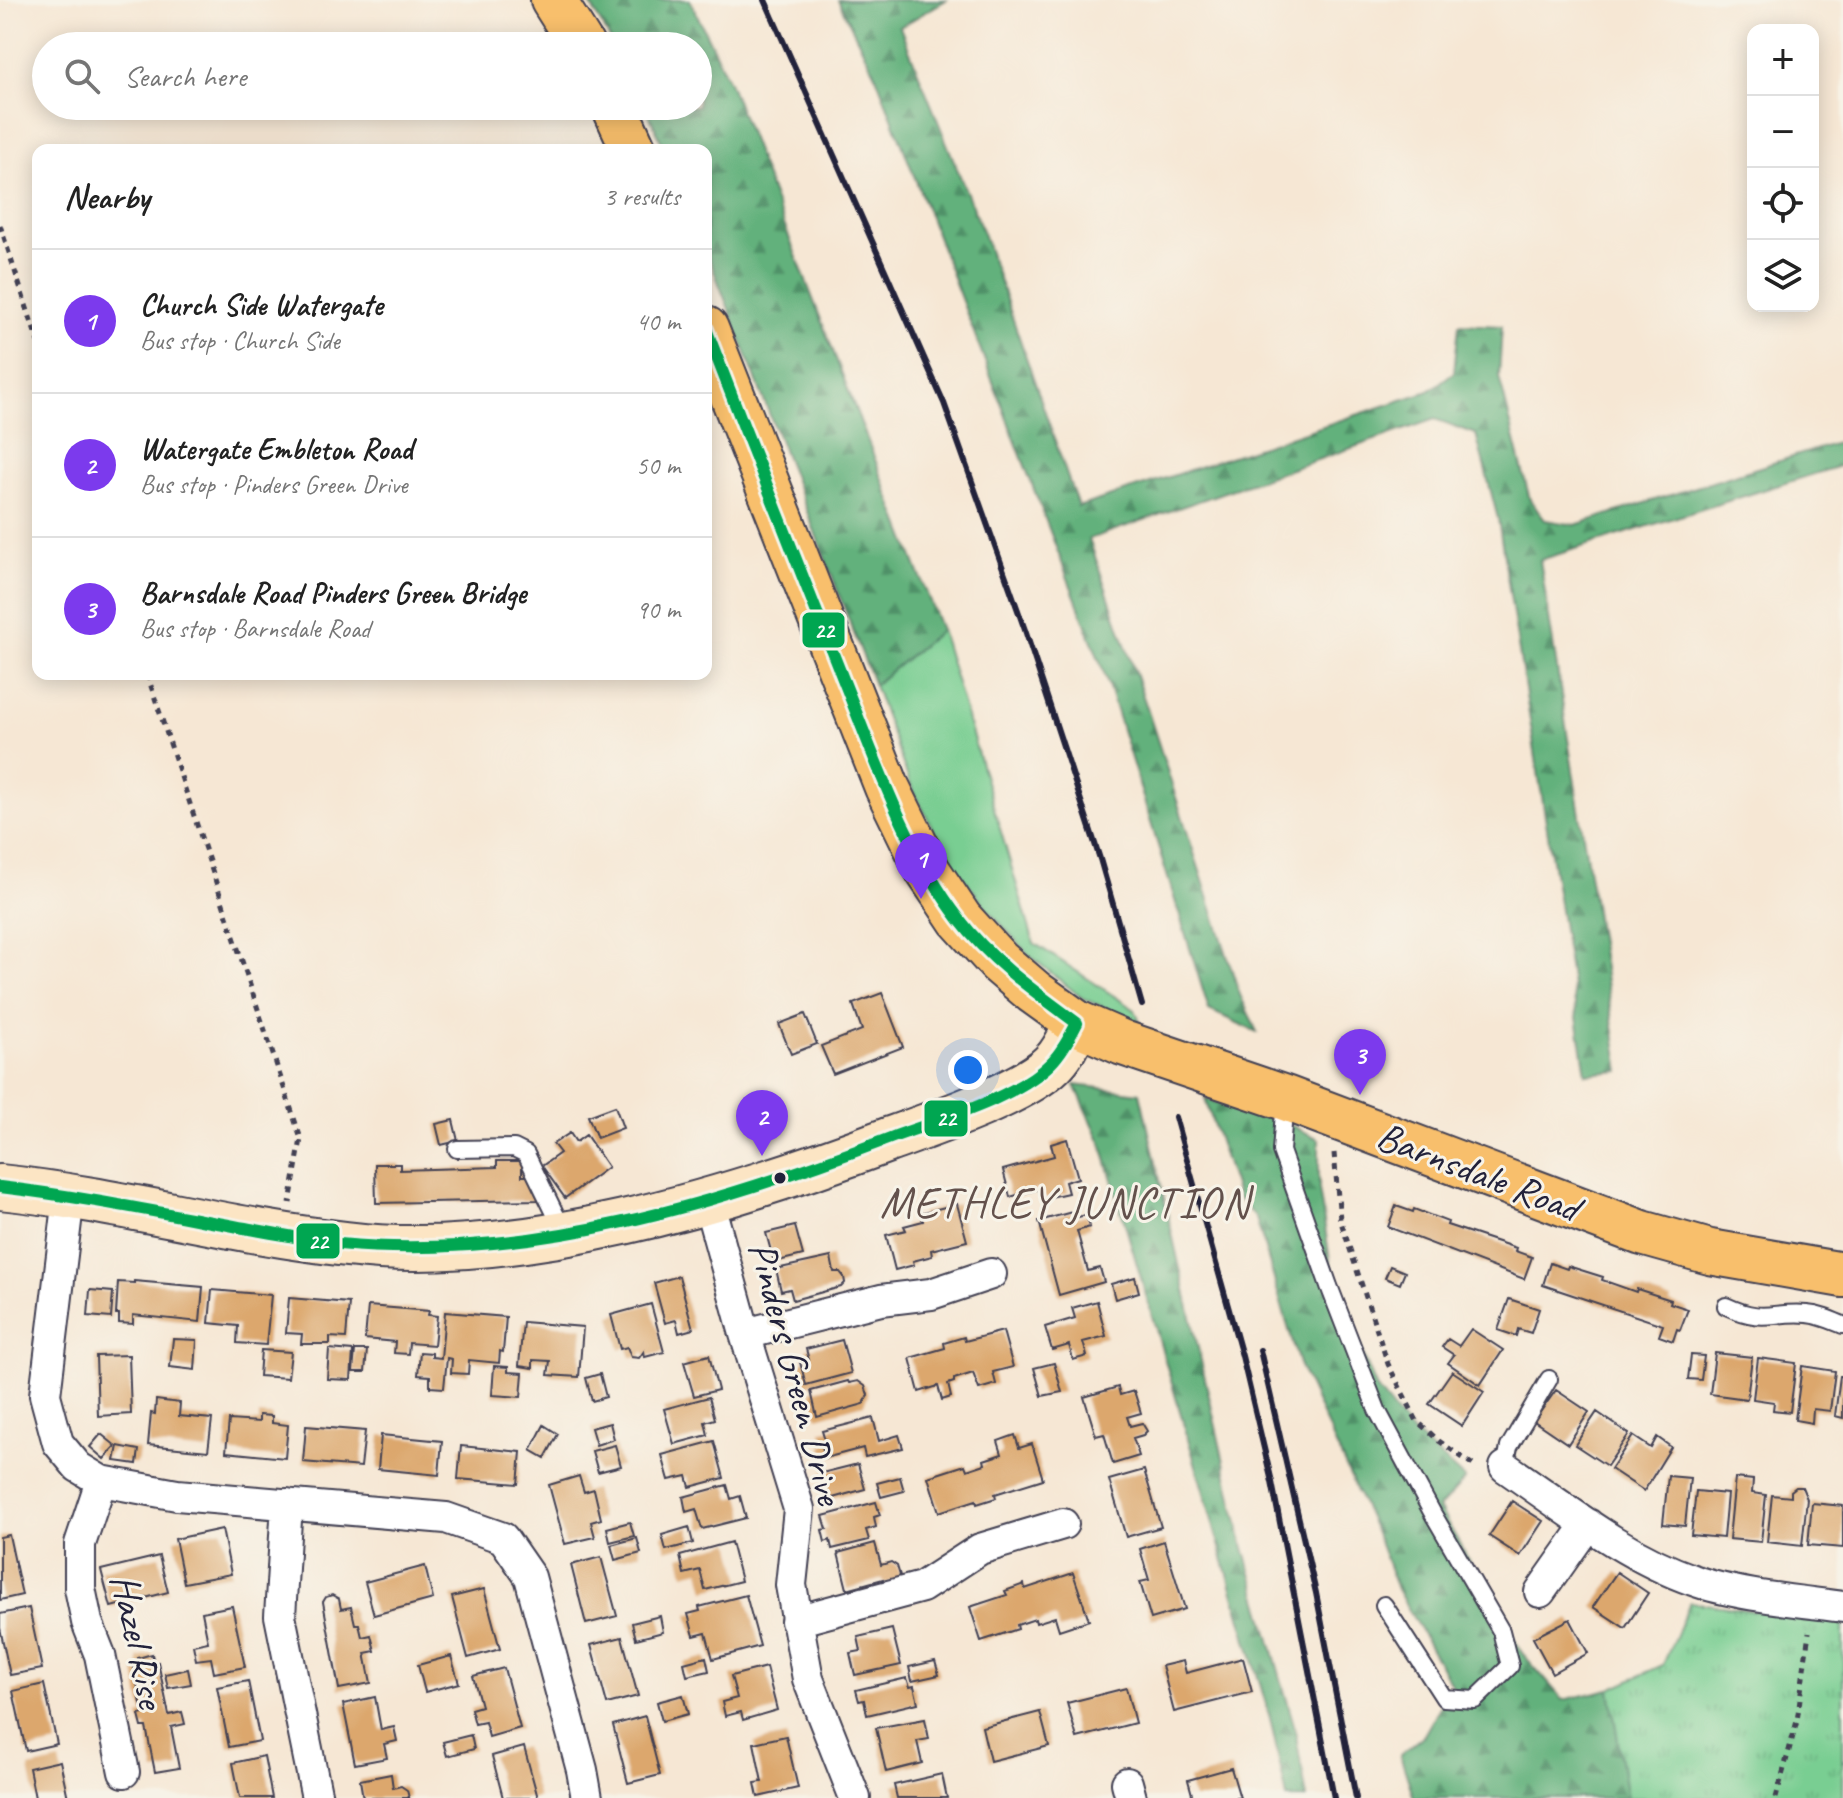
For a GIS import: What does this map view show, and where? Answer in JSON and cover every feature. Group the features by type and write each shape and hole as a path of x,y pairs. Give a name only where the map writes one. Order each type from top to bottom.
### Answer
{"main road":[{"path":"553,0 573,32"},
{"path":"620,120 631,144"},
{"name":"Barnsdale Road","path":"712,344 887,787 928,871 960,919 999,962 1034,992 1077,1023 1123,1043 1285,1098 1642,1233 1710,1252 1843,1275"},
{"path":"0,1187 349,1245 419,1248 509,1242 564,1233 708,1200 806,1171 1012,1090 1043,1073 1055,1062 1077,1023"}],"street":[{"path":"69,1197 45,1395 58,1443 78,1467 101,1481 177,1495 446,1518 503,1538 530,1577 587,1798"},
{"name":"Pinders Green Drive","path":"708,1200 799,1509 791,1585 808,1679 855,1798"},
{"path":"745,1334 881,1300 931,1294 991,1274"},
{"path":"1505,1467 1588,1524 1657,1566 1695,1581 1828,1605"},
{"name":"Hazel Rise","path":"101,1481 80,1544 80,1588 87,1622 100,1655 124,1772"},
{"path":"287,1504 280,1616 317,1798"},
{"path":"796,1621 922,1587 980,1549 1063,1524"},
{"path":"1540,1592 1588,1524"}],"lane":[{"path":"1285,1098 1281,1151 1377,1410 1501,1631 1510,1666 1475,1700 1444,1698 1384,1605"},
{"path":"457,1149 514,1148 526,1154 564,1233"},
{"path":"1726,1306 1745,1315 1766,1318 1805,1314 1823,1316 1843,1325"},
{"path":"1505,1467 1509,1447 1549,1379"}],"path":[{"path":"0,225 32,324"},
{"path":"149,680 301,1139 284,1235"},
{"path":"1333,1116 1340,1219 1388,1364 1417,1421 1439,1441 1475,1467 1505,1467"},
{"path":"1776,1798 1828,1605"}],"green space":[{"path":"588,0 690,0 705,32 606,32"},
{"path":"838,0 946,0 900,27 983,233 1078,507 1429,391 1454,372 1459,324 1502,326 1499,377 1530,500 1545,520 1575,525 1843,441 1843,465 1540,560 1620,1071 1586,1074 1498,519 1476,434 1435,419 1089,539 1240,995 1257,1032 1209,1010 1106,678 876,76"},
{"path":"712,46 729,82 941,630 874,685 712,266 712,144 662,144 651,120 712,120"},
{"path":"941,630 1034,943 1135,1010 1140,1023 1082,998 1029,955 989,911 946,854 911,786 874,685"},
{"path":"1075,1085 1140,1093 1242,1541 1294,1725 1307,1798 1287,1798 1270,1718 1101,1142"},
{"path":"1205,1099 1284,1122 1319,1139 1319,1189 1334,1286 1377,1389 1408,1428 1465,1479 1439,1508 1522,1653 1563,1700 1610,1689 1627,1798 1414,1798 1400,1755 1424,1735 1452,1686 1397,1589 1375,1531 1299,1364 1256,1218 1238,1198"},
{"path":"1690,1602 1843,1623 1843,1798 1627,1798 1610,1689 1663,1665"}],"building":[{"path":"882,993 903,1047 833,1074 821,1046 862,1030 853,1004"},
{"path":"805,1014 817,1044 791,1054 779,1024"},
{"path":"615,1106 623,1128 597,1138 588,1116"},
{"path":"453,1120 458,1141 441,1145 436,1124"},
{"path":"570,1133 576,1142 586,1135 608,1167 565,1198 542,1166 560,1153 553,1144"},
{"path":"1067,1139 1078,1178 1065,1182 1068,1193 1041,1199 1039,1189 1010,1197 1003,1170 1054,1156 1051,1144"},
{"path":"497,1161 522,1161 522,1176 528,1176 539,1200 376,1203 375,1164 400,1164 400,1170 497,1167"},
{"path":"957,1204 967,1241 931,1250 932,1256 895,1270 886,1235 906,1230 904,1226 923,1221 921,1213"},
{"path":"1396,1206 1413,1212 1414,1209 1532,1257 1524,1279 1388,1227"},
{"path":"1072,1212 1074,1218 1086,1215 1090,1227 1077,1231 1088,1271 1100,1268 1104,1282 1059,1295 1039,1221"},
{"path":"795,1226 803,1255 774,1262 766,1233"},
{"path":"831,1257 834,1272 840,1272 844,1277 845,1283 841,1287 793,1300 790,1289 781,1291 776,1269"},
{"path":"1550,1263 1603,1277 1602,1280 1636,1292 1637,1289 1671,1300 1670,1303 1688,1309 1680,1330 1677,1329 1673,1341 1659,1336 1663,1325 1543,1285"},
{"path":"1390,1266 1405,1272 1400,1284 1385,1278"},
{"path":"679,1276 693,1329 679,1333 676,1320 665,1323 654,1283"},
{"path":"1135,1277 1139,1292 1115,1299 1111,1284"},
{"path":"118,1282 203,1287 200,1322 133,1315 133,1324 119,1323 119,1314 116,1314"},
{"path":"90,1290 113,1292 111,1318 88,1316"},
{"path":"212,1290 271,1295 266,1345 237,1343 238,1326 209,1323"},
{"path":"289,1298 349,1303 346,1338 330,1337 330,1344 301,1344 302,1334 286,1333"},
{"path":"1509,1299 1539,1309 1531,1333 1518,1329 1516,1336 1498,1330"},
{"path":"1097,1301 1106,1336 1083,1342 1087,1356 1073,1360 1069,1345 1052,1350 1045,1327 1075,1318 1072,1308"},
{"path":"651,1304 664,1352 645,1357 644,1351 639,1358 631,1357 627,1347 620,1349 611,1315"},
{"path":"368,1306 429,1311 428,1315 437,1316 434,1345 409,1343 408,1354 394,1353 395,1342 365,1339"},
{"path":"445,1312 506,1317 503,1352 500,1351 499,1363 469,1360 468,1374 451,1373 452,1359 447,1358 444,1388 430,1387 430,1376 418,1375 420,1352 441,1358"},
{"path":"523,1322 583,1327 579,1377 548,1375 550,1361 533,1360 533,1368 519,1366"},
{"path":"1471,1329 1503,1350 1480,1385 1448,1363 1454,1355 1442,1347 1448,1339 1459,1346"},
{"path":"1003,1331 1013,1367 993,1372 996,1384 979,1389 973,1373 948,1384 951,1397 942,1400 938,1386 919,1392 910,1358 945,1348 944,1343 964,1337 965,1341"},
{"path":"173,1339 197,1340 195,1370 170,1367"},
{"path":"842,1340 851,1373 806,1385 800,1362 809,1360 806,1349"},
{"path":"329,1349 353,1351 351,1380 327,1379"},
{"path":"261,1350 291,1352 288,1378 259,1376"},
{"path":"355,1350 367,1350 365,1372 353,1372"},
{"path":"1715,1353 1752,1357 1747,1399 1710,1394"},
{"path":"129,1355 131,1414 98,1416 96,1356"},
{"path":"709,1355 718,1390 694,1396 684,1362"},
{"path":"1691,1355 1704,1356 1701,1380 1688,1379"},
{"path":"1758,1358 1796,1363 1790,1412 1773,1410 1774,1402 1753,1399"},
{"path":"1054,1363 1062,1392 1042,1396 1034,1368"},
{"path":"494,1366 508,1367 508,1372 523,1373 521,1397 492,1395"},
{"path":"1802,1366 1835,1371 1830,1411 1813,1409 1812,1423 1795,1420"},
{"path":"1452,1371 1484,1392 1462,1426 1429,1404"},
{"path":"600,1374 606,1397 592,1401 586,1378"},
{"path":"1840,1376 1843,1376 1843,1418 1835,1416"},
{"path":"858,1381 865,1386 868,1395 864,1404 817,1417 811,1391"},
{"path":"1118,1387 1120,1395 1134,1391 1141,1413 1127,1417 1130,1426 1142,1423 1147,1431 1133,1438 1139,1456 1113,1464 1104,1434 1096,1436 1084,1397"},
{"path":"1556,1390 1589,1412 1568,1444 1534,1421"},
{"path":"709,1397 715,1419 705,1422 708,1435 674,1444 664,1409"},
{"path":"156,1400 180,1403 179,1416 212,1419 208,1451 148,1445 151,1413 155,1414"},
{"path":"1597,1412 1629,1434 1607,1466 1575,1445"},
{"path":"259,1415 272,1416 272,1423 288,1425 285,1458 226,1452 229,1420 259,1422"},
{"path":"873,1418 879,1441 899,1435 903,1448 865,1457 863,1448 825,1458 822,1446 826,1444 822,1431"},
{"path":"610,1423 614,1439 596,1445 591,1428"},
{"path":"544,1425 558,1434 545,1458 531,1450"},
{"path":"306,1426 365,1431 361,1467 303,1462"},
{"path":"101,1434 116,1446 104,1459 90,1447"},
{"path":"381,1435 442,1441 439,1475 378,1469"},
{"path":"1015,1435 1019,1448 1032,1444 1043,1479 995,1494 996,1498 977,1504 976,1500 939,1512 928,1477 965,1465 967,1470 985,1464 984,1460 1002,1454 998,1441"},
{"path":"1633,1436 1651,1448 1657,1437 1671,1447 1644,1491 1611,1469"},
{"path":"714,1441 724,1478 690,1487 687,1476 669,1480 662,1455"},
{"path":"615,1445 621,1466 598,1472 592,1451"},
{"path":"118,1446 139,1450 137,1464 115,1461"},
{"path":"461,1446 521,1452 518,1484 458,1479"},
{"path":"858,1464 865,1489 829,1499 822,1473"},
{"path":"1144,1470 1161,1527 1126,1537 1109,1480"},
{"path":"579,1476 584,1492 594,1489 601,1519 591,1522 595,1537 565,1544 549,1485"},
{"path":"1668,1476 1690,1478 1685,1526 1663,1524"},
{"path":"900,1477 904,1491 881,1497 877,1483"},
{"path":"1735,1478 1753,1480 1752,1493 1766,1495 1761,1542 1729,1539"},
{"path":"727,1485 731,1499 740,1496 746,1518 702,1529 696,1509 686,1512 683,1497"},
{"path":"1802,1487 1807,1499 1802,1546 1767,1542 1772,1495 1791,1497 1791,1491"},
{"path":"1696,1491 1727,1494 1723,1538 1691,1535"},
{"path":"1512,1501 1543,1521 1520,1556 1489,1536"},
{"path":"876,1502 880,1515 874,1517 876,1527 866,1530 869,1540 832,1549 830,1540 825,1542 822,1530 827,1529 823,1516"},
{"path":"1812,1503 1843,1506 1843,1548 1808,1545"},
{"path":"630,1522 634,1536 610,1542 607,1528"},
{"path":"689,1527 693,1543 666,1550 662,1535"},
{"path":"222,1529 231,1574 184,1583 175,1539"},
{"path":"9,1535 22,1595 0,1600 0,1537"},
{"path":"637,1538 641,1553 615,1560 611,1545"},
{"path":"1164,1541 1185,1609 1151,1619 1140,1582 1149,1580 1140,1549"},
{"path":"731,1542 741,1581 705,1590 700,1570 684,1574 680,1556"},
{"path":"875,1543 881,1565 891,1562 897,1566 901,1579 884,1584 883,1579 847,1589 838,1553"},
{"path":"159,1556 168,1592 111,1607 101,1570"},
{"path":"601,1557 617,1616 586,1624 571,1565"},
{"path":"425,1566 433,1599 374,1615 365,1582"},
{"path":"1617,1572 1648,1593 1625,1628 1593,1607"},
{"path":"1073,1573 1089,1620 1059,1630 1055,1617 1036,1623 1035,1619 1017,1625 1018,1629 981,1641 970,1607 1007,1595 1005,1591 1024,1584 1025,1589"},
{"path":"484,1589 500,1649 468,1658 452,1597"},
{"path":"332,1595 339,1599 341,1609 351,1607 362,1637 371,1635 375,1651 365,1653 371,1683 339,1689 323,1602"},
{"path":"746,1595 760,1646 713,1659 706,1633 694,1636 688,1614 700,1611 699,1607"},
{"path":"232,1606 245,1667 214,1673 211,1658 196,1660 193,1645 208,1642 202,1612"},
{"path":"29,1608 42,1669 10,1675 0,1614"},
{"path":"660,1616 663,1632 636,1639 632,1623"},
{"path":"1570,1619 1588,1653 1552,1673 1533,1638"},
{"path":"892,1629 901,1665 855,1675 850,1653 861,1651 858,1637"},
{"path":"622,1637 638,1696 607,1704 591,1645"},
{"path":"152,1654 154,1663 158,1662 169,1715 182,1712 185,1724 171,1727 179,1768 155,1772 146,1727 142,1727 139,1715 143,1714 134,1667 139,1666 138,1658"},
{"path":"451,1656 459,1683 425,1692 418,1665"},
{"path":"706,1657 709,1671 687,1676 684,1663"},
{"path":"1243,1658 1252,1692 1174,1712 1162,1666 1183,1661 1186,1673"},
{"path":"935,1661 939,1675 912,1681 909,1667"},
{"path":"766,1667 777,1710 743,1720 741,1712 725,1716 722,1702 737,1698 731,1676"},
{"path":"504,1668 520,1728 489,1737 485,1722 475,1724 471,1709 481,1706 473,1676"},
{"path":"188,1669 191,1684 168,1688 165,1674"},
{"path":"907,1678 910,1687 914,1686 918,1703 867,1715 864,1700 859,1701 856,1690"},
{"path":"248,1681 260,1741 229,1747 217,1687"},
{"path":"44,1684 57,1744 26,1751 13,1691"},
{"path":"1126,1688 1135,1723 1077,1738 1067,1703"},
{"path":"683,1695 688,1714 662,1721 657,1702"},
{"path":"375,1697 381,1730 394,1727 397,1741 384,1744 387,1758 355,1764 343,1704"},
{"path":"1040,1712 1049,1746 990,1761 982,1727"},
{"path":"645,1716 660,1775 628,1783 613,1725"},
{"path":"925,1719 929,1739 917,1741 922,1763 886,1772 876,1728"},
{"path":"471,1735 474,1749 447,1756 443,1742"},
{"path":"786,1736 798,1788 758,1797 755,1783 762,1782 754,1743"},
{"path":"524,1747 538,1798 503,1798 492,1756"},
{"path":"264,1756 272,1798 240,1798 233,1763"},
{"path":"60,1761 68,1798 35,1798 29,1768"},
{"path":"1231,1768 1240,1798 1193,1798 1188,1780"},
{"path":"391,1774 393,1788 401,1786 407,1790 409,1798 363,1798 360,1780"},
{"path":"942,1774 947,1798 897,1798 894,1785"}],"railway":[{"path":"765,0 944,403 1025,630 1100,859 1142,1005"},
{"path":"1175,1117 1242,1356 1272,1482 1334,1798"},
{"path":"1260,1350 1316,1593 1356,1798"}],"transit line":[{"name":"22","path":"0,1187 340,1244 411,1247 481,1244 552,1236 691,1205 827,1162 976,1107 1018,1087 1055,1059 1077,1023 985,949 940,892 907,833 867,741 712,344"}],"place":[{"name":"Church Side Watergate","path":"921,899"},
{"name":"Barnsdale Road Pinders Green Bridge","path":"1360,1095"},
{"name":"Watergate Embleton Road","path":"762,1156"}],"district":[{"name":"METHLEY JUNCTION","path":"1065,1202"}]}
